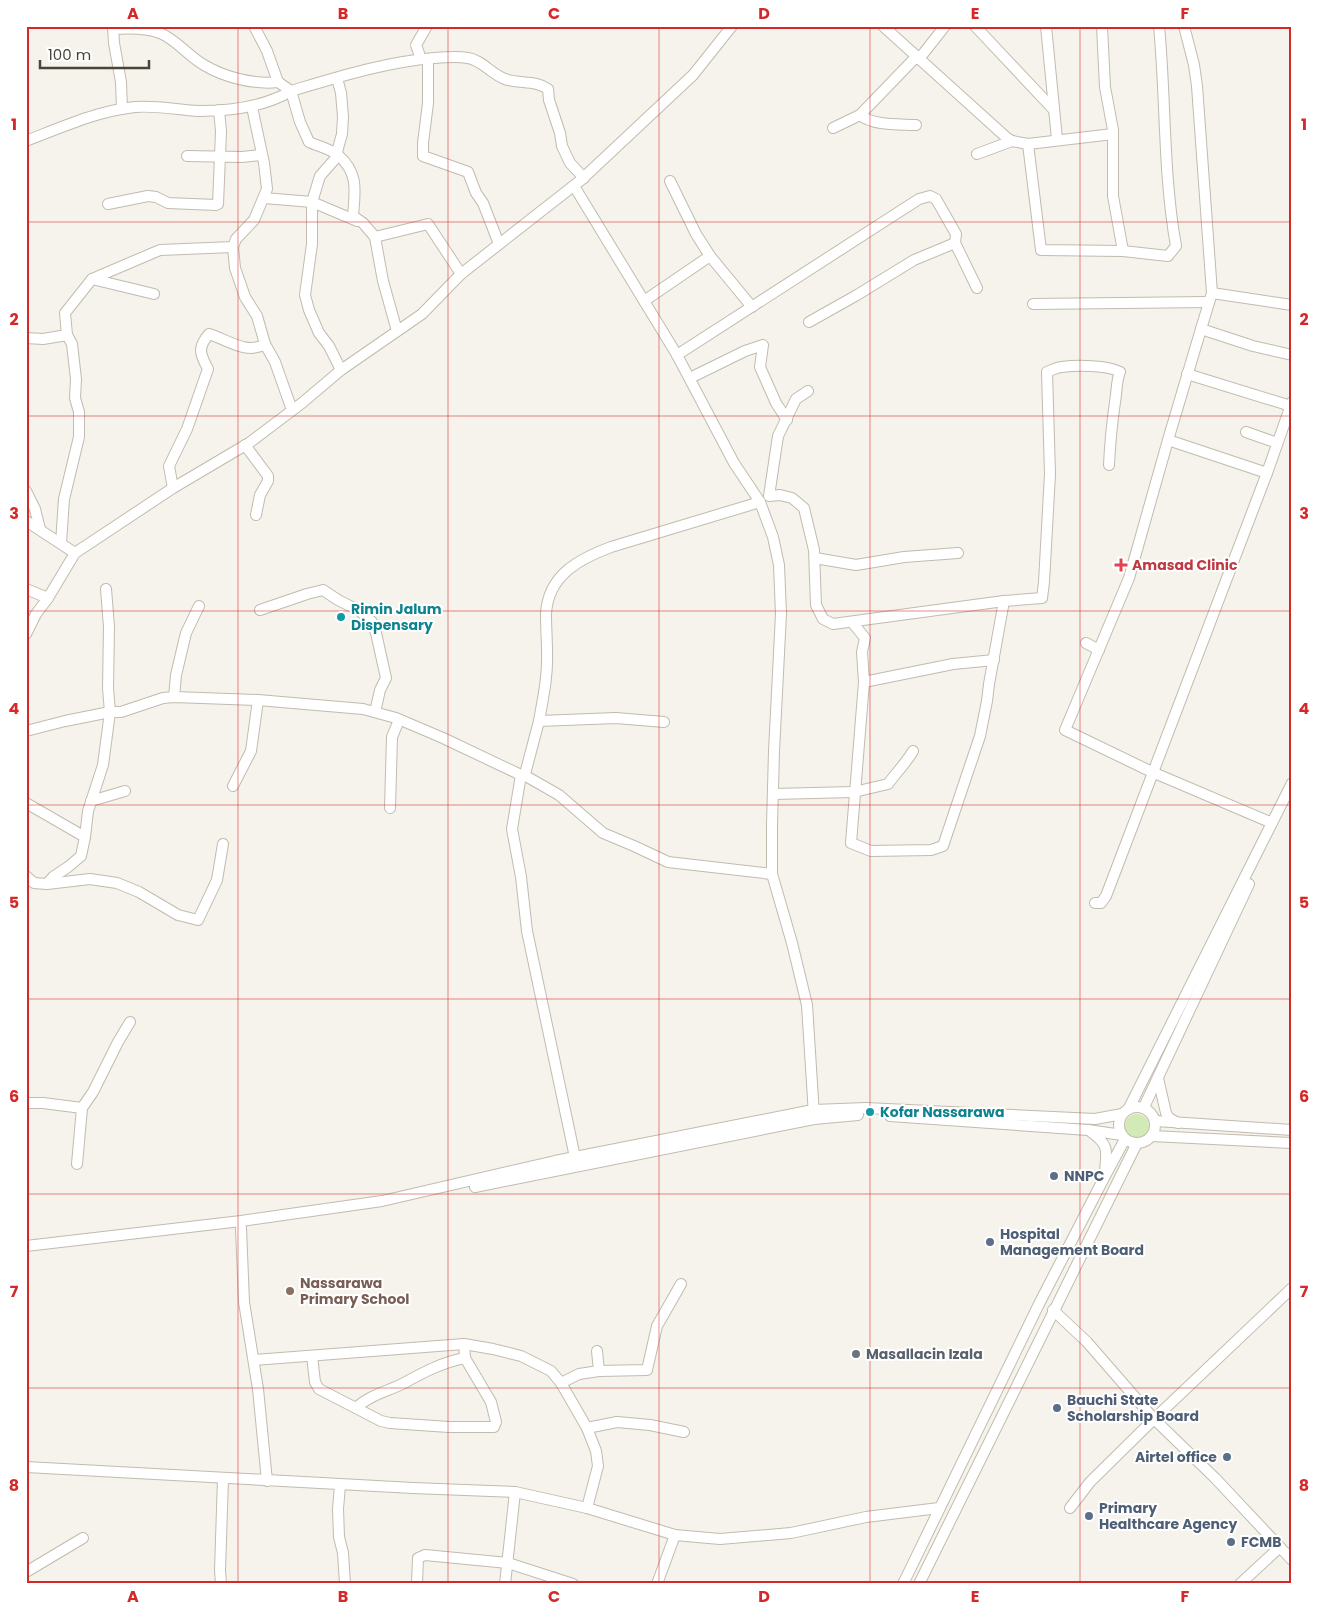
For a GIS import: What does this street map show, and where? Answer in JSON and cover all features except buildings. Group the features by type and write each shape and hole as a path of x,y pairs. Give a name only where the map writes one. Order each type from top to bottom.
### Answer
{"street":[{"path":"254,26 267,51 278,82"},
{"path":"427,26 416,45 424,59 428,103 423,156 468,172 476,193 483,203 499,244"},
{"path":"26,634 36,614 76,553 172,488 246,445 341,370 422,314 461,274 584,178 693,75 732,26"},
{"path":"883,26 1012,141 1028,144 1057,139 1113,134"},
{"path":"833,128 860,114 918,58 945,26"},
{"path":"975,26 1053,109"},
{"path":"1046,26 1057,139"},
{"path":"1102,26 1104,87 1113,134 1114,196 1123,251"},
{"path":"1028,144 1041,250 1123,251 1168,256 1176,246 1165,140 1159,26"},
{"path":"1184,26 1194,65 1197,86 1210,297 1129,578 1065,730 1152,772 1272,823"},
{"path":"122,109 121,82 114,43 114,28 158,32 172,39 204,65 223,73 259,82 278,82 291,90 300,122 309,142 337,154 353,172 355,190 353,216 363,223 376,237 382,281 397,331"},
{"path":"26,140 100,113 137,107 198,111 252,106 279,98 291,90 374,67 424,59 469,58 479,62 488,70 504,79 541,84 548,89 549,100 560,133 562,146 570,163 584,178"},
{"path":"337,78 341,93 342,134 335,159 320,176 312,202 312,244 305,296 308,310 319,333 329,346 341,370"},
{"path":"252,106 267,189 254,220 236,239 234,247 235,268 245,297 257,316 265,344 275,362 292,410"},
{"path":"108,204 148,196 156,197 168,203 218,204 222,132 219,110"},
{"path":"860,114 866,120 875,122 916,125"},
{"path":"977,154 1012,141"},
{"path":"188,156 221,158 261,155"},
{"path":"670,182 696,234 710,256 752,307"},
{"path":"574,186 677,355 734,463 760,502 774,537 780,584 781,614 773,794 772,874 792,943 807,1006 814,1114"},
{"path":"677,355 919,199 930,196 936,199 956,234 955,243 977,288"},
{"path":"264,198 312,202 363,223"},
{"path":"376,237 428,224 461,274"},
{"path":"809,322 914,260 955,243"},
{"path":"61,543 64,498 79,437 79,412 75,398 76,379 72,344 67,335 65,313 92,279 160,250 234,247"},
{"path":"644,301 710,256"},
{"path":"92,279 154,294"},
{"path":"1034,304 1210,297 1292,305"},
{"path":"1201,329 1253,346 1292,355"},
{"path":"172,488 169,466 186,429 208,369 200,354 202,342 209,334 249,350 258,349 265,344"},
{"path":"26,338 43,339 67,335"},
{"path":"690,378 745,350 763,345 760,367 776,403 787,420"},
{"path":"808,391 796,399 778,436 770,496 780,495 792,498 804,508 815,558 816,605 822,619 833,624 1042,598 1050,474 1047,372 1060,367 1114,368 1120,372 1116,381 1111,421 1109,465"},
{"path":"1095,903 1101,903 1106,896 1267,473 1291,404 1188,374"},
{"path":"1246,432 1277,443"},
{"path":"1168,440 1267,473"},
{"path":"246,445 268,476 268,480 260,495 256,515"},
{"path":"26,491 35,509 40,529"},
{"path":"576,1161 527,931 521,877 512,829 522,775 539,721 546,676 546,612 553,588 563,574 588,555 760,502"},
{"path":"26,522 76,553"},
{"path":"815,558 856,565 904,557 958,553"},
{"path":"26,589 48,598"},
{"path":"47,884 80,856 85,837 88,811 103,765 110,712 108,688 109,626 106,590"},
{"path":"260,610 324,590 338,600 360,611 372,622 386,678 380,690 375,712"},
{"path":"852,622 864,638 862,652 864,682 851,843 871,851 932,850 942,846 980,736 1004,602"},
{"path":"174,696 176,675 186,633 199,606"},
{"path":"1086,643 1099,650"},
{"path":"864,682 953,664 994,660"},
{"path":"26,731 65,721 110,712 120,712 174,696 317,704 375,712 443,738 522,775 559,795 603,833 668,862 772,874"},
{"path":"233,786 251,751 258,700"},
{"path":"539,721 616,718 664,722"},
{"path":"390,808 392,737 399,720"},
{"path":"773,794 854,792 888,784 900,767 907,762 913,751"},
{"path":"903,1584 1039,1304 1124,1137 1119,1125 1292,783"},
{"path":"91,801 125,791"},
{"path":"1144,1107 1292,794"},
{"path":"26,803 85,837"},
{"path":"26,876 30,883 47,884 90,879 117,883 139,892 178,915 198,920 217,880 223,844"},
{"path":"77,1164 82,1108 93,1092 130,1022"},
{"path":"1158,1078 1166,1113 1178,1124"},
{"path":"26,1103 43,1103 82,1108"},
{"path":"26,1246 241,1221 382,1202 814,1114 866,1108 1095,1118 1139,1106 1144,1107 1154,1116 1156,1122 1155,1132 1152,1136 1145,1142 1136,1143 1124,1137 1088,1130 865,1114 814,1114"},
{"path":"1156,1122 1292,1130"},
{"path":"1088,1130 1103,1141 1106,1148 1104,1178"},
{"path":"1152,1136 1292,1143"},
{"path":"919,1584 1052,1310 1136,1143"},
{"path":"26,1250 126,1238 241,1228 383,1206 576,1161"},
{"path":"241,1228 244,1302 254,1360 267,1481"},
{"path":"562,1382 579,1374 599,1371 647,1370 657,1326 681,1284"},
{"path":"1070,1508 1090,1482 1292,1288"},
{"path":"1052,1310 1087,1342 1154,1419 1215,1478 1292,1560"},
{"path":"254,1360 464,1344 521,1356 551,1371 562,1382 587,1428 596,1451 598,1466 588,1508"},
{"path":"312,1356 315,1382 319,1389 372,1417 390,1423 449,1427 494,1427 496,1422 491,1402 465,1358 464,1344"},
{"path":"597,1351 599,1371"},
{"path":"356,1408 373,1397 443,1364 465,1358"},
{"path":"587,1428 617,1422 650,1425 684,1432"},
{"path":"26,1467 340,1485 515,1492 588,1508 675,1535 720,1539 791,1533 866,1517 939,1508"},
{"path":"221,1584 223,1479"},
{"path":"340,1485 338,1509 339,1537 343,1553 345,1584"},
{"path":"504,1584 515,1492"},
{"path":"658,1584 675,1535"},
{"path":"26,1572 83,1538"},
{"path":"1240,1584 1280,1547"},
{"path":"417,1584 418,1558 425,1555 508,1563 573,1584"}],"green space":[{"path":"1137,1114 1146,1117 1149,1126 1146,1135 1137,1138 1128,1135 1125,1126 1128,1117"}],"place":[{"name":"Amasad Clinic","path":"1121,565"},
{"name":"Rimin Jalum Dispensary","path":"341,617"},
{"name":"Kofar Nassarawa","path":"870,1112"},
{"name":"NNPC","path":"1054,1176"},
{"name":"Hospital Management Board","path":"990,1242"},
{"name":"Nassarawa Primary School","path":"290,1291"},
{"name":"Masallacin Izala","path":"856,1354"},
{"name":"Bauchi State Scholarship Board","path":"1057,1408"},
{"name":"Airtel office","path":"1227,1457"},
{"name":"Primary Healthcare Agency","path":"1089,1516"},
{"name":"FCMB","path":"1231,1542"}]}
